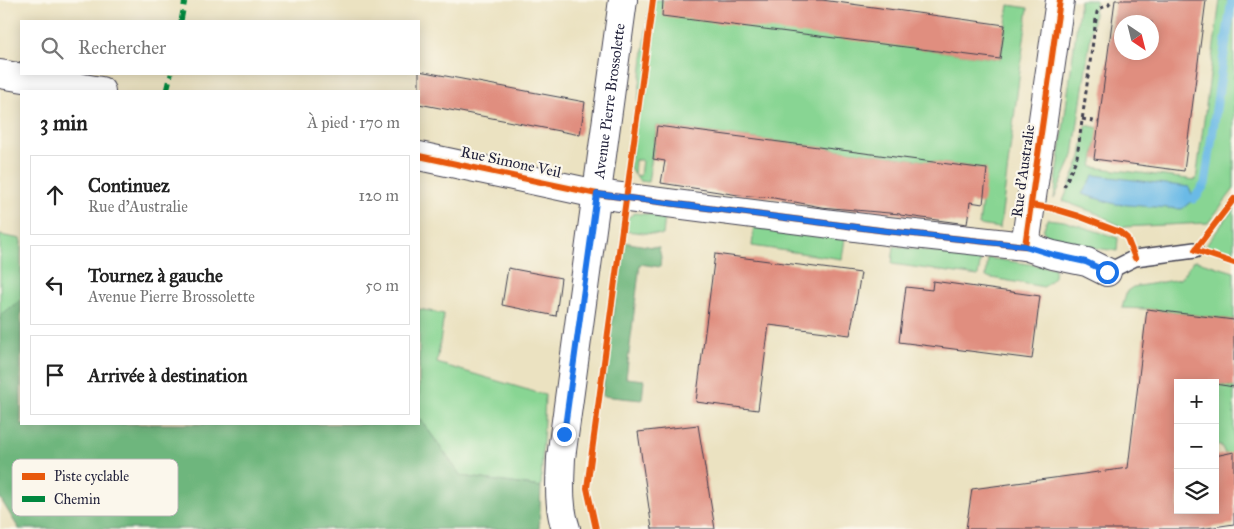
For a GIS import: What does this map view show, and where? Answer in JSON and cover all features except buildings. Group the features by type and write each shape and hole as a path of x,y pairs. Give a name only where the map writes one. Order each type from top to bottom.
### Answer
{"street":[{"name":"Avenue Pierre Brossolette","path":"566,529 560,502 561,458 623,0"},
{"name":"Rue d'Australie","path":"1025,246 1048,206 1060,0"},
{"path":"0,74 95,90"},
{"name":"Rue Simone Veil","path":"420,156 597,194"},
{"path":"597,194 887,231 1025,246 1086,262 1107,272"}],"lane":[{"path":"1107,272 1135,258 1195,250"}],"path":[{"path":"1062,192 1077,157 1097,12 1109,5 1111,0"},
{"path":"1082,119 1100,122"},
{"path":"1048,206 1120,232 1127,238 1135,258"}],"green space":[{"path":"650,0 673,0 909,47 1000,59 1009,5 1028,8 1000,228 979,225 986,169 688,130 657,126 648,182 640,181 635,175 640,176 642,160 635,160 634,175 630,167"},
{"path":"1080,0 1096,0 1073,156 1054,199"},
{"path":"1220,0 1234,0 1234,189 1208,223 1122,227 1098,214 1063,201 1081,157 1086,125 1099,128 1092,167 1196,180"},
{"path":"1234,208 1234,257 1204,248"},
{"path":"635,213 665,216 663,235 625,231 627,218"},
{"path":"1047,219 1064,221 1118,238 1117,251 1052,242 1043,231"},
{"path":"754,227 845,238 842,259 752,246"},
{"path":"0,235 20,239 20,301 0,315"},
{"path":"623,242 659,248 661,257 660,267 640,264 626,378 644,380 642,400 602,396"},
{"path":"894,246 981,258 978,276 892,264"},
{"path":"988,258 1055,268 1054,277 1044,287 986,277"},
{"path":"1194,260 1234,272 1234,320 1147,309 1122,308 1127,291 1133,287 1180,279"},
{"path":"20,301 20,425 420,425 420,418 461,476 541,487 539,529 19,529 0,498 0,315"},
{"path":"420,309 444,314 437,363 545,395 541,487 461,476 420,418"},
{"path":"1219,385 1234,387 1234,456 1225,454 1221,445 1219,445"}],"water":[{"path":"1094,175 1189,187 1194,199 1182,209 1115,204 1082,194"}],"waterway":[{"path":"1194,199 1205,184 1232,0"}],"marked path":[{"path":"181,20 185,0"},
{"path":"167,90 171,75"}],"cycle path":[{"path":"596,529 587,488 653,0"},
{"path":"420,156 597,194 887,231 1025,246 1060,0"},
{"path":"1234,199 1195,250 1234,263"},
{"path":"1031,205 1051,208 1078,216 1120,232 1127,238 1135,258"}],"route":[{"path":"564,434 597,194 887,231 1025,246 1086,262 1107,272"}]}
